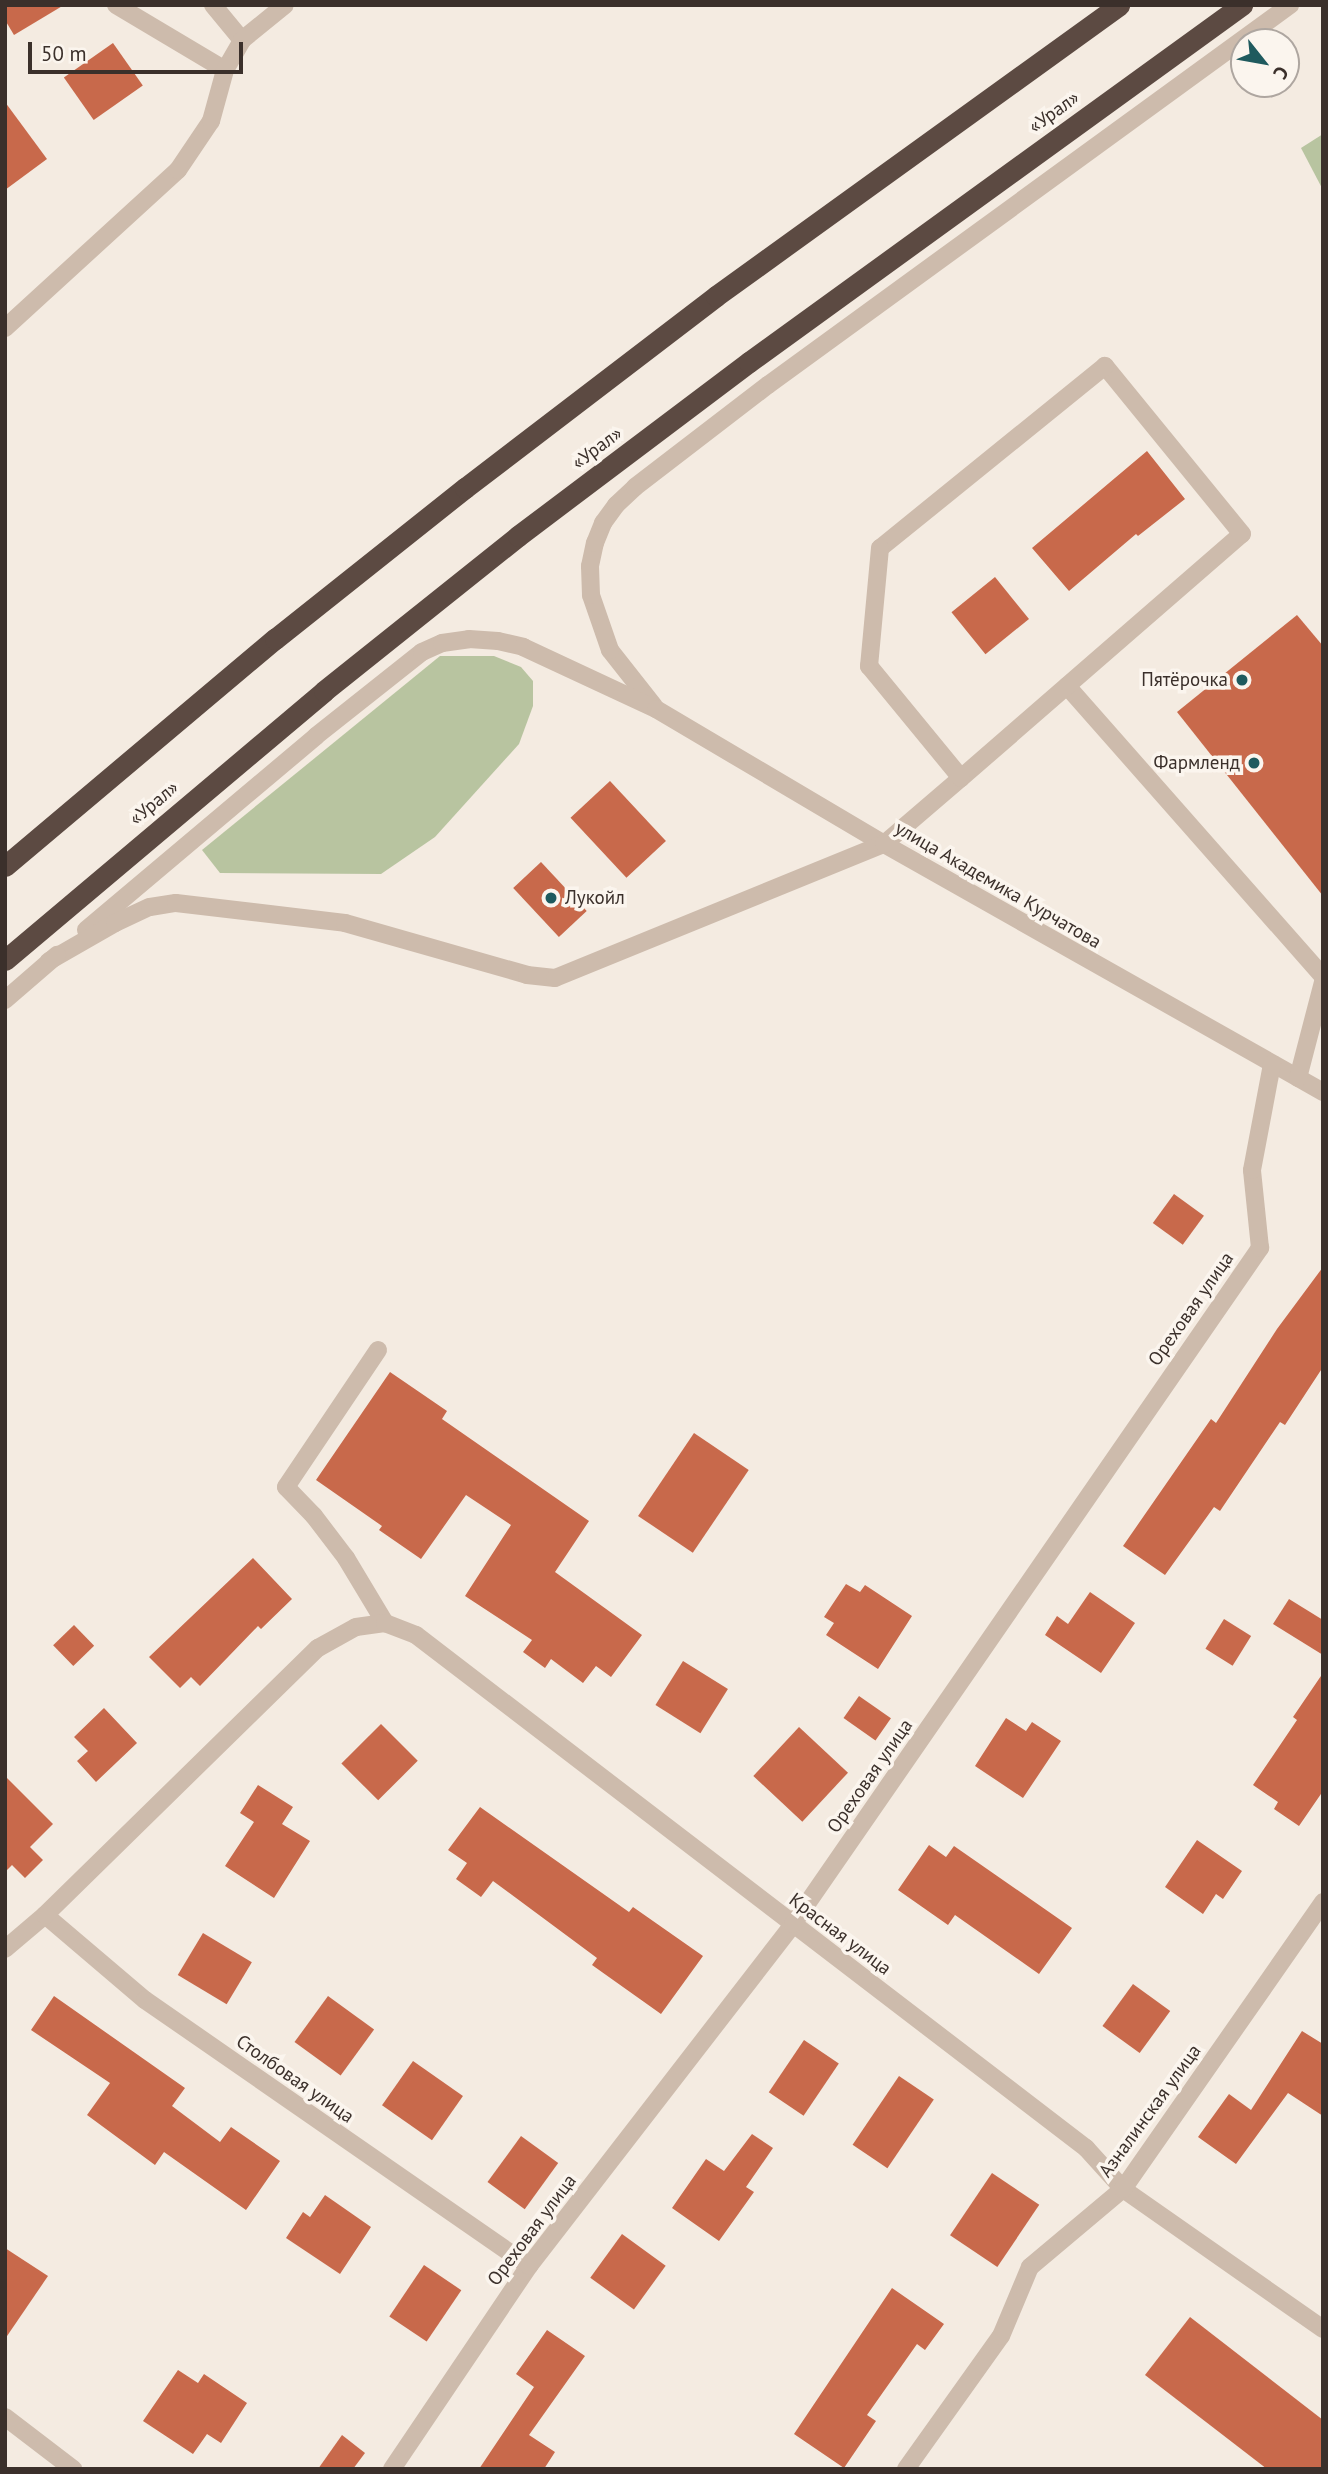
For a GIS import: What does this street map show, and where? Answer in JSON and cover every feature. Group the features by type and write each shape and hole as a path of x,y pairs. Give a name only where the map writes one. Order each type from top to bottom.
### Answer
{"highway":[{"path":"5,866 275,639 454,497 716,296 1119,5"},
{"name":"«Урал»","path":"5,960 324,691 518,536 749,362 1242,5"}],"street":[{"path":"116,5 225,70"},
{"path":"213,5 242,40"},
{"path":"5,328 178,170 211,121 225,70 242,40 285,5"},
{"path":"656,709 610,650 591,595 590,566 595,543 603,523 616,505 635,487 768,385 1290,5"},
{"path":"5,1000 50,961 115,923 150,907 176,903 345,923 527,975 555,978 884,844 961,778 1242,534 1105,366 880,548 869,666 961,778"},
{"name":"улица Академика Курчатова","path":"50,961 394,671 422,652 442,643 469,639 523,647 656,709 884,844 1323,1092"},
{"path":"1067,686 1323,976"},
{"path":"1298,1078 1323,982"},
{"name":"Ореховая улица","path":"392,2469 529,2266 793,1924 1260,1248 1252,1170 1272,1064"},
{"path":"5,1949 45,1915 318,1648 356,1627 385,1623 346,1558 314,1516 286,1487 378,1350"},
{"name":"Красная улица","path":"385,1623 416,1636 1086,2148 1123,2189 1323,2329"},
{"name":"Азналинская улица","path":"906,2469 1001,2336 1030,2267 1123,2189 1323,1902"},
{"name":"Столбовая улица","path":"45,1915 145,2000 529,2266"},
{"path":"5,2417 73,2469"}],"green space":[{"path":"1323,134 1323,190 1301,148"},
{"path":"440,656 494,656 521,667 533,681 533,706 519,744 435,837 381,874 220,873 202,850"}],"building":[{"path":"5,5 64,5 14,35 5,20"},
{"path":"113,43 143,86 94,120 64,77"},
{"path":"5,102 47,159 5,190"},
{"path":"1147,451 1185,499 1138,536 1136,534 1069,591 1032,548"},
{"path":"995,577 1029,619 985,654 951,612"},
{"path":"1297,615 1323,646 1323,896 1177,712"},
{"path":"610,781 666,841 626,878 571,818"},
{"path":"541,862 587,911 559,937 513,888"},
{"path":"1174,1194 1204,1216 1183,1245 1153,1223"},
{"path":"1323,1267 1323,1367 1285,1425 1280,1422 1220,1511 1214,1507 1165,1575 1123,1546 1211,1419 1216,1423 1277,1329"},
{"path":"390,1372 447,1411 442,1419 589,1521 555,1572 642,1635 611,1677 596,1666 583,1683 551,1659 545,1668 523,1652 532,1640 465,1596 511,1525 466,1495 421,1559 379,1530 382,1526 316,1480"},
{"path":"694,1433 749,1470 693,1553 638,1516"},
{"path":"253,1558 292,1599 261,1629 258,1626 200,1686 191,1677 180,1688 149,1657"},
{"path":"846,1584 860,1592 865,1585 912,1616 878,1669 826,1635 834,1623 824,1617"},
{"path":"1090,1592 1135,1623 1101,1673 1045,1635 1057,1616 1068,1624"},
{"path":"1289,1599 1323,1620 1323,1655 1273,1624"},
{"path":"1224,1619 1251,1636 1233,1666 1205,1649"},
{"path":"74,1625 94,1646 73,1666 53,1645"},
{"path":"683,1661 728,1689 700,1733 655,1705"},
{"path":"1323,1673 1323,1791 1299,1826 1274,1809 1278,1802 1253,1785 1297,1720 1293,1717"},
{"path":"859,1696 891,1718 875,1740 844,1718"},
{"path":"104,1708 137,1743 96,1782 77,1761 88,1751 74,1737"},
{"path":"1006,1718 1026,1731 1032,1722 1061,1741 1023,1798 975,1766"},
{"path":"381,1724 418,1761 378,1800 341,1764"},
{"path":"799,1727 848,1773 802,1822 753,1776"},
{"path":"5,1776 53,1824 30,1847 43,1860 25,1878 12,1865 5,1872"},
{"path":"258,1785 293,1807 282,1824 310,1841 274,1898 225,1866 254,1822 240,1813"},
{"path":"480,1807 629,1912 633,1907 703,1956 661,2014 592,1965 597,1958 493,1881 481,1897 456,1879 467,1863 448,1850"},
{"path":"1197,1840 1242,1871 1223,1899 1216,1894 1203,1914 1165,1887"},
{"path":"929,1845 946,1857 954,1846 1072,1928 1039,1974 955,1915 948,1925 898,1890"},
{"path":"203,1933 252,1962 227,2004 178,1975"},
{"path":"1133,1984 1170,2011 1140,2053 1102,2026"},
{"path":"54,1996 185,2088 172,2106 220,2142 231,2127 280,2161 246,2210 164,2152 155,2165 87,2115 110,2083 31,2030"},
{"path":"328,1996 374,2030 341,2076 294,2042"},
{"path":"1302,2031 1323,2044 1323,2116 1288,2093 1236,2164 1198,2137 1229,2094 1251,2110"},
{"path":"804,2040 839,2063 804,2116 769,2092"},
{"path":"413,2061 463,2096 432,2140 382,2105"},
{"path":"899,2076 934,2099 887,2168 853,2145"},
{"path":"752,2134 773,2148 746,2187 754,2192 719,2241 672,2208 706,2159 724,2171"},
{"path":"521,2136 558,2163 525,2209 487,2182"},
{"path":"992,2173 1039,2205 997,2267 950,2235"},
{"path":"325,2195 371,2227 340,2274 286,2238 303,2212 310,2217"},
{"path":"622,2234 666,2266 634,2309 590,2278"},
{"path":"5,2248 48,2276 5,2339"},
{"path":"424,2265 461,2290 427,2342 389,2316"},
{"path":"892,2288 944,2324 925,2350 917,2344 867,2415 876,2421 844,2468 794,2434"},
{"path":"1190,2317 1323,2420 1323,2469 1267,2469 1145,2375"},
{"path":"547,2330 585,2356 529,2435 555,2452 544,2469 479,2469 534,2387 516,2374"},
{"path":"178,2370 198,2383 204,2374 247,2403 221,2443 207,2434 193,2454 143,2421"},
{"path":"342,2435 365,2453 353,2469 318,2469"}],"place":[{"name":"Пятёрочка","path":"1242,680"},
{"name":"Фармленд","path":"1254,763"},
{"name":"Лукойл","path":"551,898"}]}
